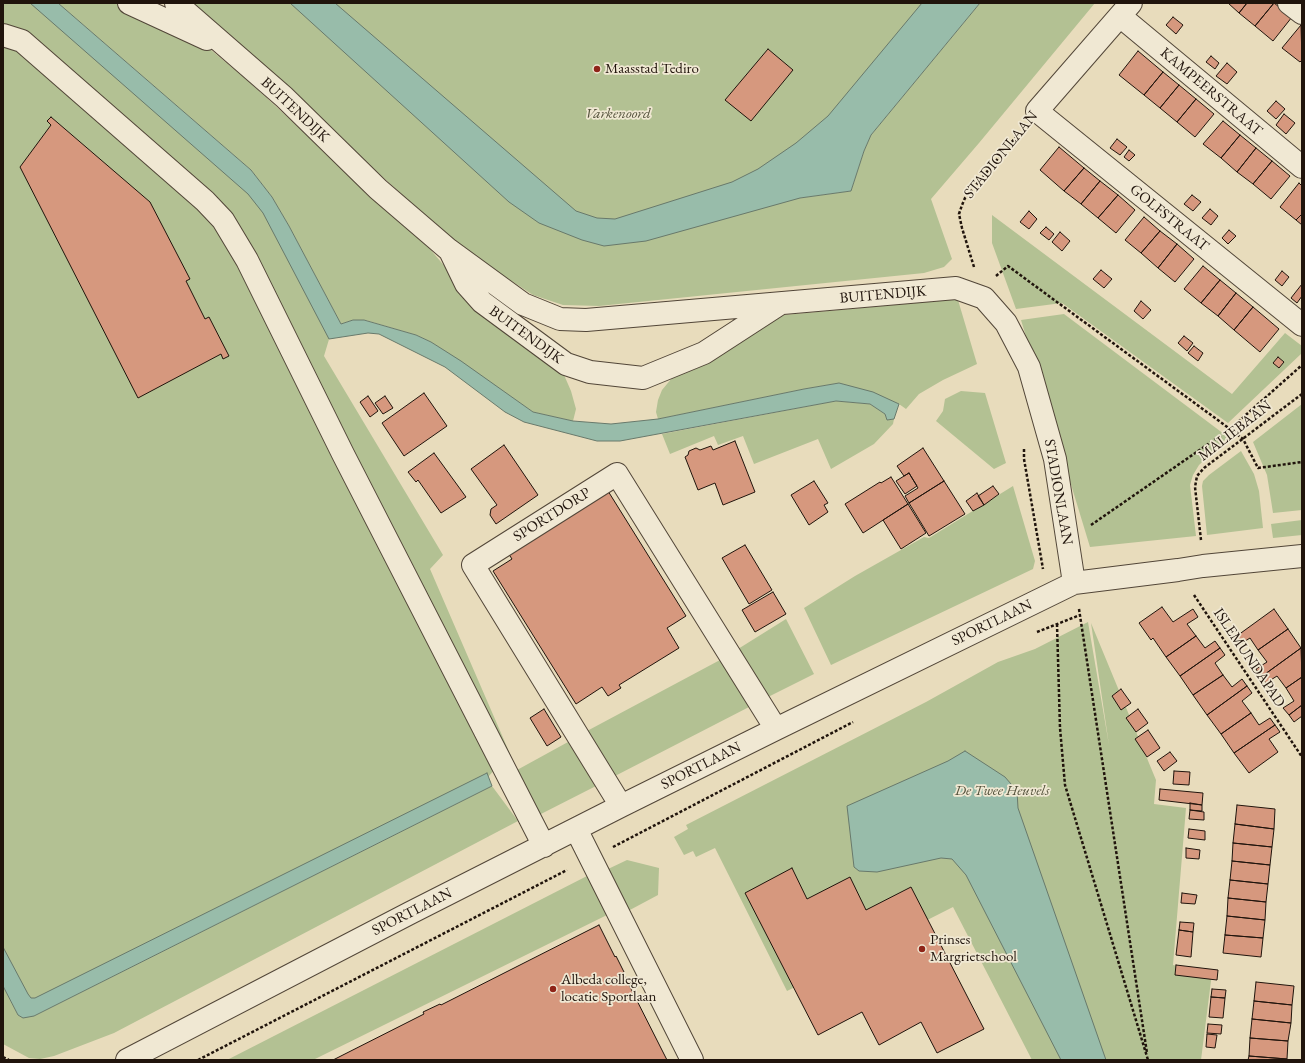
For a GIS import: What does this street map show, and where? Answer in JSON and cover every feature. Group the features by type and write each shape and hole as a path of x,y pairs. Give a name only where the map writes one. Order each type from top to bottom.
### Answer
{"street":[{"path":"129,3 226,48"},
{"name":"BUITENDIJK","path":"176,3 284,98 378,189 449,250 523,304 560,319 586,320 956,288 982,293"},
{"path":"1289,3 1302,13"},
{"name":"STADIONLAAN","path":"1037,111 1126,10"},
{"name":"KAMPEERSTRAAT","path":"1126,10 1302,167"},
{"path":"3,35 22,41 205,201 223,220 247,260 343,454 544,846"},
{"name":"GOLFSTRAAT","path":"1037,111 1302,325"},
{"name":"BUITENDIJK","path":"449,250 466,284 482,302 566,364 590,372 643,378 704,353 780,304"},
{"name":"STADIONLAAN","path":"982,293 1006,323 1029,367 1055,459 1074,583"},
{"name":"SPORTDORP","path":"621,806 473,565 617,474 776,729"},
{"name":"SPORTLAAN","path":"127,1060 410,913 621,806 1074,583 1204,566 1302,556"},
{"path":"576,829 692,1060"}],"path":[{"name":"STADIONLAAN","path":"982,293 959,214 965,198 1037,111"},
{"path":"982,293 1008,266 1243,439 1258,468 1302,462"},
{"path":"1067,541 1230,430 1302,365"},
{"name":"MALIEBAAN","path":"1204,566 1195,487 1197,476 1204,468 1302,394"},
{"path":"1023,444 1024,459 1048,595 1058,625 1060,728 1066,785 1148,1060"},
{"name":"ISLEMUNDAPAD","path":"1178,570 1302,757"},
{"path":"1074,583 1148,1060"},
{"name":"SPORTLAAN","path":"1036,632 1058,625 1080,615"},
{"name":"SPORTLAAN","path":"198,1060 857,721"},
{"path":"3,1057 9,1060"}],"green space":[{"path":"3,3 40,3 245,180 333,326 324,356 443,555 430,569 517,770 568,742 596,786 539,815 496,768 481,785 30,1006 3,960"},
{"path":"58,3 123,3 181,38 211,50 247,80 424,242 469,295 561,368 571,391 576,409 573,421 533,412 431,342 416,335 365,320 353,320 341,324 289,226 272,197 251,170"},
{"name":"Varkenoord","path":"190,3 293,3 549,207 329,3 947,3 800,198 851,191 864,151 871,135 980,3 1095,3 931,199 952,259 944,267 924,273 599,306 563,305 533,295 448,236"},
{"path":"992,215 1232,394 1285,333 1302,346 1302,353 1228,423 1062,303 1016,309 992,243"},
{"path":"958,300 977,364 943,380 919,394 906,409 899,404 839,383 658,419 656,412 658,400 662,390 672,378 784,315"},
{"path":"1064,314 1228,437 1199,465 1193,475 1190,485 1196,536 1090,547 1021,320"},
{"path":"961,391 985,393 1006,463 994,469 936,421 943,411 945,399"},
{"path":"836,401 870,404 885,414 887,420 894,419 893,424 874,444 831,469 818,439 754,464 743,436 718,445 714,436 670,454 662,434"},
{"path":"1302,404 1302,510 1273,513 1267,475 1253,442"},
{"path":"1241,451 1254,474 1259,491 1263,528 1207,535 1202,486 1203,481"},
{"path":"1013,486 1035,561 1033,569 831,665 804,608 855,576 924,537 929,538"},
{"path":"1302,520 1302,535 1273,538 1271,524"},
{"path":"786,619 814,674 768,697 738,649"},
{"name":"De Twee Heuvels","path":"1088,622 1109,745 1091,623 1156,780 1154,804 1186,808 1173,965 1212,973 1201,1060 1032,1060 953,907 787,991 715,848 696,857 693,851 684,855 674,837 688,829 686,825 926,702 998,662 1035,649"},
{"path":"720,660 749,707 615,776 587,731"},
{"path":"492,786 518,821 114,1033 54,1056 40,1059 29,1058 3,1044 3,986 18,1015 34,1016"},
{"path":"627,860 659,868 658,895 628,911 606,870"},
{"path":"587,876 607,915 313,1060 227,1060"}],"shaded area":[{"path":"30,3 58,3 251,170 272,197 289,226 341,324 353,320 364,320 416,335 431,342 461,361 533,412 573,421 611,424 658,419 839,383 873,392 899,404 894,419 887,420 885,414 870,404 836,401 620,441 597,441 524,422 505,412 445,367 379,334 368,333 329,339 263,213 248,194"},
{"path":"290,3 335,3 576,211 597,218 615,219 732,182 758,169 796,143 828,116 922,3 980,3 871,135 864,151 851,191 800,198 646,241 604,246 582,240 539,223 509,202"},
{"path":"965,751 1005,777 1017,791 1018,808 1106,1060 1061,1060 966,875 952,859 941,858 877,872 859,871 854,867 847,806 948,761"},
{"path":"487,773 492,786 34,1016 23,1018 18,1015 3,986 3,947 28,994 31,998 35,998"}],"building":[{"path":"1228,3 1247,3 1239,13"},
{"path":"1247,3 1274,3 1255,26 1239,13"},
{"path":"1274,3 1292,17 1273,41 1255,26"},
{"path":"1173,17 1183,25 1176,34 1166,25"},
{"path":"1301,25 1302,60 1300,62 1282,48"},
{"path":"768,49 793,70 751,121 725,100"},
{"path":"1138,51 1163,72 1144,95 1119,75"},
{"path":"1211,56 1219,63 1215,69 1206,62"},
{"path":"1227,63 1237,72 1227,84 1216,76"},
{"path":"1163,72 1179,85 1160,108 1144,95"},
{"path":"1179,85 1196,99 1177,122 1160,108"},
{"path":"1196,99 1214,114 1195,137 1177,122"},
{"path":"1276,101 1285,109 1276,119 1267,111"},
{"path":"1284,114 1295,123 1286,134 1276,125"},
{"path":"51,117 150,202 190,279 186,281 205,319 209,317 229,356 223,359 221,354 138,398 20,167 51,125 47,121"},
{"path":"1223,121 1240,135 1221,158 1203,144"},
{"path":"1240,135 1256,148 1237,172 1221,158"},
{"path":"1117,139 1127,147 1120,155 1110,148"},
{"path":"1059,147 1084,168 1064,191 1040,170"},
{"path":"1256,148 1272,161 1253,184 1237,172"},
{"path":"1129,150 1135,155 1129,161 1124,157"},
{"path":"1272,161 1290,176 1271,199 1253,184"},
{"path":"1084,168 1100,181 1081,204 1064,191"},
{"path":"1100,181 1118,195 1098,218 1081,204"},
{"path":"1299,183 1302,186 1302,214 1296,220 1280,207"},
{"path":"1118,195 1135,210 1116,233 1098,218"},
{"path":"1192,195 1201,202 1193,211 1184,204"},
{"path":"1210,209 1218,216 1211,225 1202,218"},
{"path":"1029,211 1037,219 1029,229 1020,222"},
{"path":"1302,214 1302,225 1296,220"},
{"path":"1144,217 1160,231 1141,253 1125,240"},
{"path":"1046,227 1054,234 1049,240 1040,233"},
{"path":"1229,230 1236,236 1228,244 1222,238"},
{"path":"1160,231 1177,244 1158,268 1141,253"},
{"path":"1060,232 1070,241 1062,251 1052,242"},
{"path":"1177,244 1194,259 1175,282 1158,268"},
{"path":"1203,266 1220,280 1201,303 1184,289"},
{"path":"1101,270 1112,279 1104,288 1093,279"},
{"path":"1282,271 1289,277 1282,286 1275,280"},
{"path":"1220,280 1236,293 1218,316 1201,303"},
{"path":"1302,284 1302,296 1297,303 1291,298"},
{"path":"1236,293 1253,307 1234,330 1218,316"},
{"path":"1141,301 1151,310 1143,319 1134,311"},
{"path":"1253,307 1279,329 1260,352 1234,330"},
{"path":"1184,336 1193,343 1187,351 1178,343"},
{"path":"1194,346 1203,353 1198,361 1188,353"},
{"path":"1278,357 1284,362 1279,368 1273,363"},
{"path":"424,393 447,426 404,456 382,423"},
{"path":"368,396 378,411 370,417 360,402"},
{"path":"385,396 393,408 383,414 375,403"},
{"path":"735,441 755,492 723,505 715,483 698,490 685,457 688,455 689,451 696,448 700,450 711,446 713,450"},
{"path":"504,445 538,495 496,524 490,515 491,509 497,505 471,469"},
{"path":"923,448 944,481 909,503 905,496 918,488 909,473 904,476 897,466"},
{"path":"434,453 466,497 441,513 418,480 416,482 408,472"},
{"path":"909,473 917,486 905,494 896,481"},
{"path":"891,477 908,504 863,533 845,504 880,482 881,483"},
{"path":"814,481 828,503 824,505 828,512 809,525 791,495"},
{"path":"944,481 965,514 929,536 909,503"},
{"path":"993,486 999,494 984,505 978,496"},
{"path":"608,491 686,616 667,628 679,648 619,685 621,688 608,696 602,687 576,704 493,571 512,559 508,553"},
{"path":"977,493 984,505 973,511 966,501"},
{"path":"908,504 926,533 901,549 883,520"},
{"path":"745,545 772,590 749,604 722,558"},
{"path":"773,592 786,614 755,632 742,610"},
{"path":"1162,607 1173,622 1193,609 1198,617 1187,624 1196,636 1166,657 1153,638 1151,640 1139,623"},
{"path":"1274,609 1288,629 1258,650 1250,638 1239,645 1234,638"},
{"path":"1288,629 1301,648 1261,677 1256,669 1267,662 1258,650"},
{"path":"1196,636 1205,648 1215,641 1220,648 1180,676 1166,657"},
{"path":"1220,648 1225,655 1215,663 1223,675 1193,695 1180,676"},
{"path":"1301,648 1302,677 1286,688 1277,676 1266,683 1261,677"},
{"path":"1223,675 1232,687 1242,679 1247,686 1207,715 1193,695"},
{"path":"1302,677 1302,705 1289,715 1283,708 1294,701 1286,688"},
{"path":"1247,686 1252,693 1242,701 1251,713 1221,734 1207,715"},
{"path":"1121,689 1131,703 1121,710 1112,696"},
{"path":"1302,705 1302,716 1294,722 1289,715"},
{"path":"544,709 561,737 547,746 530,718"},
{"path":"1138,709 1148,723 1136,732 1126,718"},
{"path":"1251,713 1259,725 1270,718 1275,725 1234,753 1221,734"},
{"path":"1275,725 1280,732 1269,739 1278,752 1249,773 1234,753"},
{"path":"1148,730 1160,748 1147,757 1135,739"},
{"path":"1170,752 1177,761 1164,771 1157,761"},
{"path":"1174,771 1190,772 1189,785 1173,784"},
{"path":"1160,789 1203,793 1202,805 1159,800"},
{"path":"1190,803 1202,805 1202,811 1190,810"},
{"path":"1237,805 1275,809 1274,829 1235,824"},
{"path":"1190,810 1204,812 1204,820 1189,819"},
{"path":"1235,824 1274,829 1272,847 1233,843"},
{"path":"1189,829 1205,831 1205,840 1188,838"},
{"path":"1233,843 1272,847 1270,865 1232,861"},
{"path":"1186,848 1200,850 1199,859 1186,858"},
{"path":"1232,861 1270,865 1268,884 1230,880"},
{"path":"792,868 807,899 850,877 866,910 911,887 984,1029 937,1053 921,1022 879,1045 862,1012 818,1035 745,893"},
{"path":"1230,880 1268,884 1266,902 1228,898"},
{"path":"1182,893 1197,895 1195,904 1181,903"},
{"path":"1228,898 1266,902 1265,920 1227,916"},
{"path":"1227,916 1265,920 1263,938 1225,935"},
{"path":"1180,922 1194,923 1193,932 1179,930"},
{"name":"Albeda college, locatie Sportlaan","path":"599,925 615,957 616,956 624,972 623,973 667,1060 333,1060 424,1014 423,1012 440,1004 441,1005"},
{"path":"1179,930 1193,932 1191,957 1176,955"},
{"path":"1225,935 1263,938 1261,957 1223,953"},
{"path":"1176,965 1218,970 1217,980 1175,975"},
{"path":"1256,982 1294,986 1292,1005 1254,1001"},
{"path":"1212,989 1226,990 1225,998 1211,997"},
{"path":"1211,997 1225,998 1223,1018 1209,1017"},
{"path":"1254,1001 1292,1005 1291,1023 1252,1019"},
{"path":"1252,1019 1291,1023 1288,1041 1250,1038"},
{"path":"1208,1024 1222,1025 1221,1034 1207,1033"},
{"path":"1207,1034 1217,1035 1215,1048 1206,1047"},
{"path":"1250,1038 1288,1041 1287,1059 1249,1056"},
{"path":"1249,1056 1287,1059 1287,1060 1248,1060"}],"place":[{"name":"Maasstad Tediro","path":"597,69"},
{"name":"Prinses Margrietschool","path":"922,949"},
{"name":"Albeda college, locatie Sportlaan","path":"553,989"}]}
